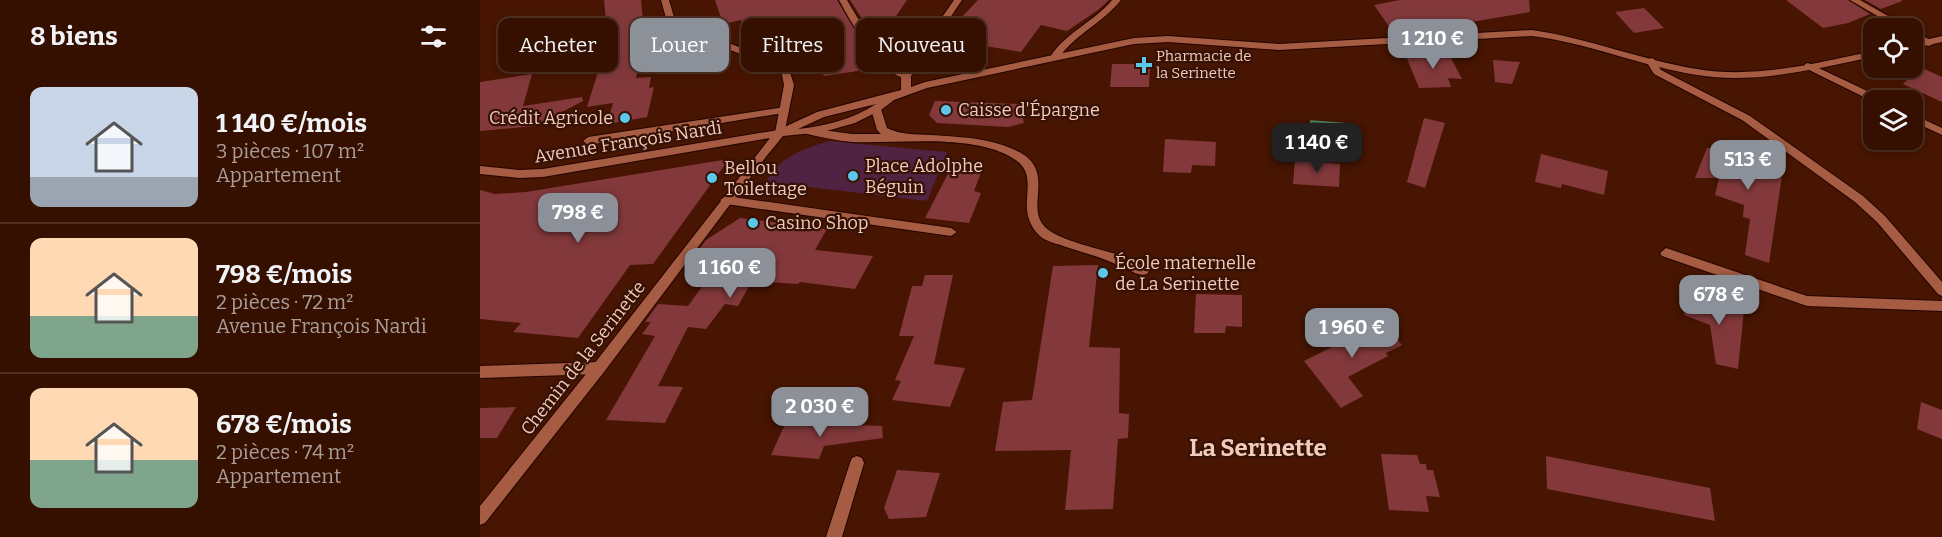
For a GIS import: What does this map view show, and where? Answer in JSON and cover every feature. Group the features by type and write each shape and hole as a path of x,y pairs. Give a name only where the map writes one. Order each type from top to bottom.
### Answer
{"street":[{"path":"665,0 670,18 677,26 784,66 789,85 780,134"},
{"path":"843,0 880,56 906,76"},
{"path":"906,92 906,76 958,0"},
{"path":"1055,57 1061,47 1104,15 1117,0"},
{"path":"1854,0 1886,18"},
{"path":"780,134 821,114 1055,57 1134,41 1168,39 1279,46 1532,33 1571,39 1698,72 1732,76 1863,56"},
{"path":"1923,39 1929,43"},
{"path":"1923,44 1942,39"},
{"path":"1651,61 1657,72 1746,118 1859,199 1881,219 1942,291"},
{"path":"1808,66 1863,93"},
{"path":"780,134 807,131 851,120 876,109 892,97"},
{"path":"876,109 882,130 896,137"},
{"path":"588,141 785,110"},
{"path":"1923,122 1942,132"},
{"path":"807,131 852,138 896,137 968,141 1007,152 1025,161 1032,174 1034,221 1041,231 1050,237 1119,260 1143,272"},
{"name":"Avenue François Nardi","path":"480,170 519,174 543,173 780,134"},
{"name":"Chemin de la Serinette","path":"480,518 599,368 726,200 780,134"},
{"path":"726,200 951,232"},
{"path":"1666,253 1807,301 1942,306"},
{"path":"480,372 599,368"},
{"path":"834,537 857,464"}],"shaded area":[{"path":"1311,121 1350,124 1351,136 1310,134"},
{"name":"Place Adolphe Béguin","path":"829,141 947,152 927,201 766,182 771,173 785,160 801,151"}],"building":[{"path":"604,0 641,0 643,18 630,18 630,72 637,72 636,78 651,77 649,88 654,87 647,117 607,124 613,103 587,107 598,72 618,72 618,18 606,18"},
{"path":"715,0 837,0 856,32 856,71 824,76 822,72 844,72 844,18 741,18 741,20 729,23 729,18 721,18"},
{"path":"850,0 907,0 895,18 862,18"},
{"path":"978,0 1109,0 1067,31 1041,25 1021,52 986,46 986,18 961,18"},
{"path":"1400,0 1529,0 1530,12 1395,35 1374,5"},
{"path":"1786,0 1848,0 1870,14 1848,23 1823,28"},
{"path":"1865,0 1902,0 1902,1 1881,9"},
{"path":"1644,8 1664,28 1634,33 1615,12"},
{"path":"1407,52 1450,56 1462,79 1448,78 1451,87 1419,88 1406,56 1410,56"},
{"path":"1493,60 1520,62 1512,84 1495,82"},
{"path":"1112,64 1150,64 1149,87 1110,87"},
{"path":"1923,68 1942,77 1942,102 1923,93 1923,90 1916,90 1903,84 1909,78 1923,78"},
{"path":"532,74 523,106 582,97 583,101 535,126 480,131 480,82"},
{"path":"935,101 1019,104 1024,123 1008,127 937,123 929,115"},
{"path":"1424,118 1445,123 1425,188 1407,182"},
{"path":"1165,139 1216,142 1215,166 1192,165 1191,173 1163,172"},
{"path":"1707,148 1760,150 1768,163 1784,162 1769,263 1745,255 1750,219 1743,217 1744,205 1715,195 1719,178 1695,178"},
{"path":"1541,154 1608,171 1604,195 1562,184 1561,188 1535,182"},
{"path":"729,159 653,264 630,265 578,338 513,332 521,323 480,319 480,190 495,194 526,192"},
{"path":"1295,160 1340,164 1339,187 1293,184"},
{"path":"952,166 982,170 974,191 981,193 969,223 925,218"},
{"path":"740,218 827,229 815,250 873,256 855,289 800,282 798,284 752,281 738,306 725,304 706,329 688,327 658,386 683,387 665,423 606,420 655,336 642,334 651,322 645,322 658,304 688,306 719,263 691,260 706,240"},
{"path":"1098,265 1089,347 1120,348 1119,413 1129,414 1128,438 1118,439 1113,509 1065,510 1071,450 995,451 1003,402 1032,400 1053,266"},
{"path":"925,275 953,275 934,364 965,368 950,407 892,400 901,381 895,380 914,336 899,336 912,286 922,286"},
{"path":"1689,290 1744,310 1738,369 1716,364 1710,325 1684,315"},
{"path":"1196,294 1242,295 1242,327 1226,326 1225,333 1194,333"},
{"path":"1377,316 1402,345 1386,353 1388,356 1348,377 1363,396 1341,408 1304,361 1358,334 1353,328"},
{"path":"1921,402 1942,410 1942,439 1917,429"},
{"path":"516,407 497,438 480,438 480,408"},
{"path":"786,422 882,426 883,438 824,446 819,459 771,455"},
{"path":"1381,454 1417,455 1420,464 1426,464 1427,470 1433,470 1440,497 1426,496 1429,512 1389,510"},
{"path":"1546,456 1710,488 1715,521 1547,489"},
{"path":"897,470 940,473 926,517 889,519 884,508"}],"place":[{"name":"Pharmacie de la Serinette","path":"1144,65"},
{"name":"Caisse d'Épargne","path":"946,110"},
{"name":"Crédit Agricole","path":"625,118"},
{"name":"Place Adolphe Béguin","path":"853,176"},
{"name":"Bellou Toilettage","path":"712,178"},
{"name":"Casino Shop","path":"753,223"},
{"name":"École maternelle de La Serinette","path":"1103,273"}],"district":[{"name":"La Serinette","path":"1258,448"}]}
